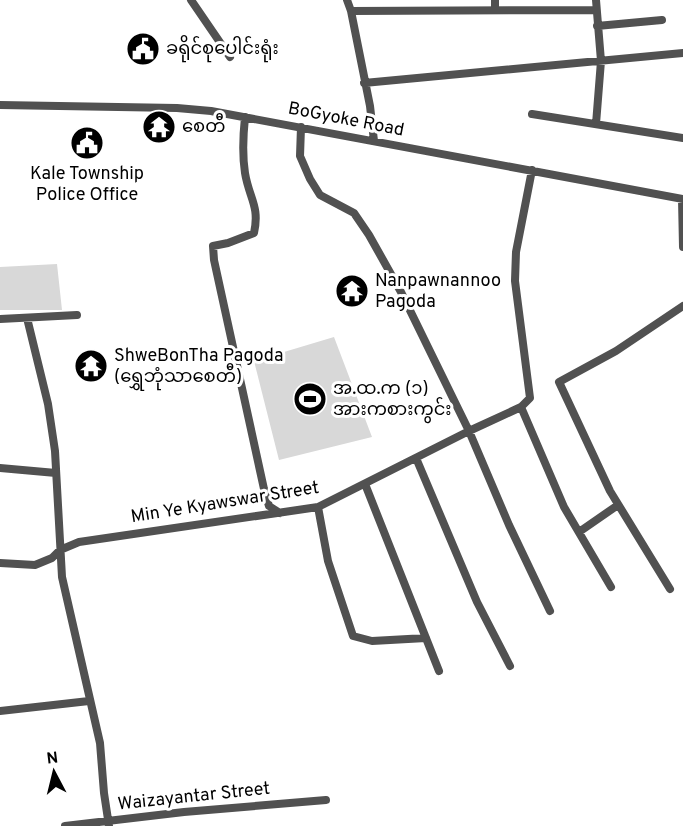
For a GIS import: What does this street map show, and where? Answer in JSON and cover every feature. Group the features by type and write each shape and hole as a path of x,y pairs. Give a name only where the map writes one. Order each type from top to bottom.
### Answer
{"street":[{"path":"191,0 230,57"},
{"path":"347,0 370,106 374,141"},
{"path":"495,0 495,10"},
{"path":"596,0 601,61 596,124"},
{"path":"351,11 596,10"},
{"path":"597,26 662,20"},
{"path":"364,83 683,52"},
{"name":"BoGyoke Road","path":"0,105 177,108 245,117 682,199"},
{"path":"532,114 683,138"},
{"path":"245,117 242,146 245,176 257,218 254,233 213,246 264,489 269,506 280,513"},
{"path":"301,127 300,156 310,179 320,195 354,213 369,235 426,341 550,611"},
{"path":"532,170 516,252 515,281 530,398 521,408 564,507 611,587"},
{"path":"682,199 683,247"},
{"path":"670,589 610,491 559,382 616,351 683,306"},
{"path":"0,319 77,315"},
{"path":"27,318 48,404 55,451 62,577 100,743 109,823"},
{"name":"Min Ye Kyawswar Street","path":"0,563 36,565 52,558 60,550 79,542 318,507 469,431 521,408"},
{"path":"416,458 477,603 510,666"},
{"path":"0,468 56,473"},
{"path":"365,484 439,671"},
{"path":"579,532 618,505"},
{"path":"318,507 328,561 353,636 372,641 426,638"},
{"path":"0,711 89,701"},
{"name":"Waizayantar Street","path":"65,826 109,823 184,812 326,800"}],"shaded area":[{"path":"57,264 62,310 0,310 0,267"},
{"name":"အ.ထ.က (၁) အားကစားကွင်း","path":"334,337 372,437 279,460 254,361"}],"place":[{"name":"ခရိုင်စုပေါင်းရုံး","path":"143,49"},
{"name":"စေတီ","path":"159,127"},
{"name":"Kale Township Police Office","path":"87,143"},
{"name":"Nanpawnannoo Pagoda","path":"352,291"},
{"name":"ShweBonTha Pagoda (ရွှေဘုံသာစေတီ)","path":"91,366"},
{"name":"အ.ထ.က (၁) အားကစားကွင်း","path":"310,399"}]}
